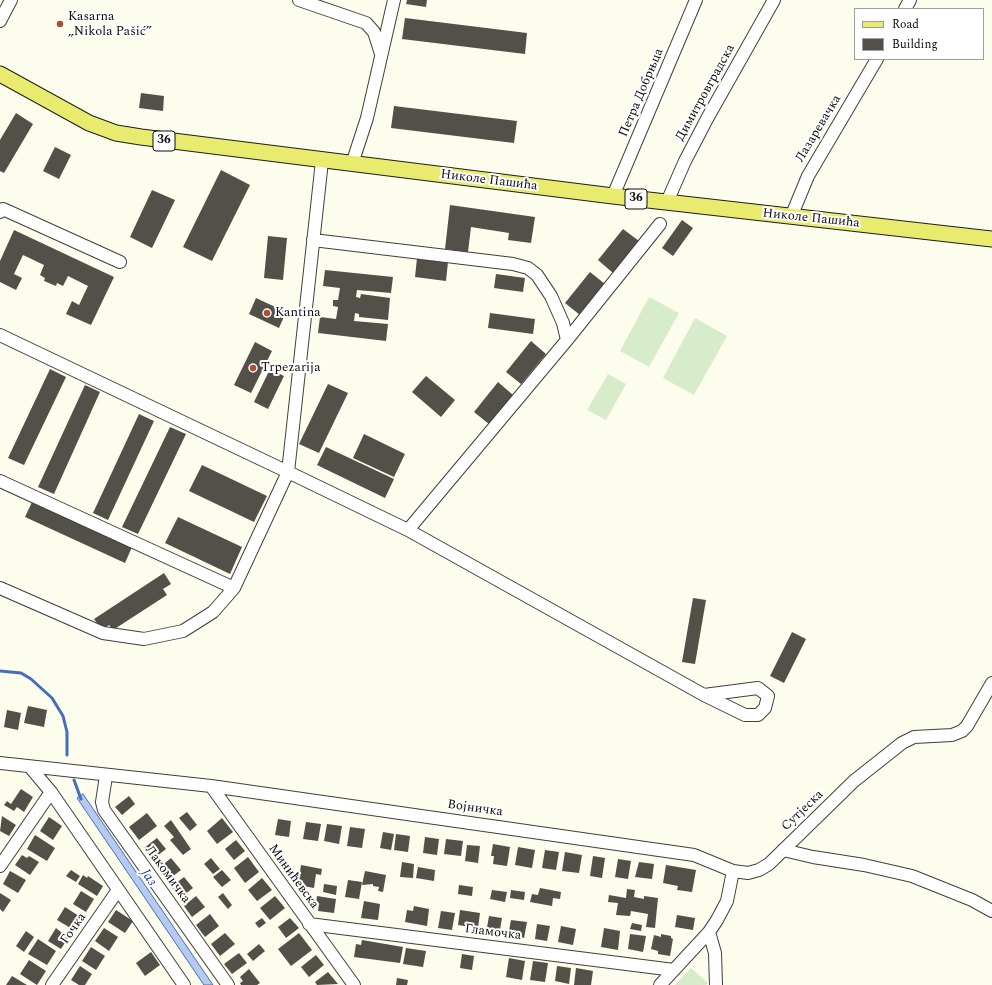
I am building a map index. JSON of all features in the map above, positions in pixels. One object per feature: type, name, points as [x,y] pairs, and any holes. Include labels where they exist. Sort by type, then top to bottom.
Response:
[{"type":"main road","name":"Николе Пашића","points":[[0,74],[75,117],[116,132],[152,139],[613,196],[992,239]]},
{"type":"street","points":[[0,21],[11,0]]},
{"type":"street","points":[[299,0],[366,23],[374,32],[381,54]]},
{"type":"street","points":[[352,164],[367,118],[394,0]]},
{"type":"street","name":"Петра Добрњца","points":[[613,196],[696,0]]},
{"type":"street","name":"Димитровградска","points":[[667,202],[685,161],[708,117],[774,0]]},
{"type":"street","name":"Лазаревачка","points":[[791,217],[808,176],[875,60]]},
{"type":"street","points":[[0,588],[103,633],[144,639],[183,631],[213,612],[234,588],[288,472],[322,161]]},
{"type":"street","points":[[1,209],[120,262]]},
{"type":"street","points":[[408,530],[567,340],[660,224]]},
{"type":"street","points":[[313,240],[513,264],[528,268],[537,275],[551,296],[563,323],[567,340]]},
{"type":"street","points":[[0,335],[408,530],[704,695]]},
{"type":"street","points":[[0,481],[234,588]]},
{"type":"street","name":"Сутјеска","points":[[734,871],[748,872],[758,870],[769,864],[854,781],[902,743],[914,737],[952,735],[962,731],[967,726],[992,683]]},
{"type":"street","name":"Војничка","points":[[0,764],[211,786],[694,854],[734,871]]},
{"type":"street","points":[[30,766],[51,792],[184,985]]},
{"type":"street","name":"Лакомичка","points":[[106,776],[102,802],[104,810],[228,985]]},
{"type":"street","name":"Минићевска","points":[[211,786],[354,985]]},
{"type":"street","points":[[0,866],[51,792]]},
{"type":"street","points":[[783,850],[813,857],[864,865],[912,876],[972,900],[992,911]]},
{"type":"street","points":[[660,985],[709,932],[724,909],[734,871]]},
{"type":"street","name":"Гочка","points":[[52,985],[118,890]]},
{"type":"street","name":"Гламочка","points":[[309,924],[674,970]]},
{"type":"street","points":[[709,932],[715,953],[716,985]]},
{"type":"green space","points":[[649,297],[679,313],[649,367],[620,351]]},
{"type":"green space","points":[[695,318],[727,336],[694,395],[663,378]]},
{"type":"green space","points":[[608,374],[626,384],[606,420],[587,410]]},
{"type":"green space","points":[[691,968],[708,983],[706,985],[675,985]]},
{"type":"water","points":[[83,794],[213,985],[204,985],[77,798]]},
{"type":"building","points":[[407,0],[427,0],[426,7],[406,4]]},
{"type":"building","points":[[405,18],[527,33],[525,54],[402,39]]},
{"type":"building","points":[[141,93],[164,96],[163,111],[139,108]]},
{"type":"building","points":[[394,106],[517,121],[514,143],[391,128]]},
{"type":"building","points":[[16,113],[33,124],[4,173],[0,171],[0,140]]},
{"type":"building","points":[[55,147],[71,155],[59,179],[43,171]]},
{"type":"building","points":[[221,170],[250,185],[212,261],[183,247]]},
{"type":"building","points":[[152,190],[175,200],[152,248],[130,237]]},
{"type":"building","points":[[450,205],[535,217],[531,243],[508,240],[509,233],[471,227],[468,252],[445,249]]},
{"type":"building","points":[[682,220],[693,228],[673,256],[662,248]]},
{"type":"building","points":[[623,229],[639,241],[613,273],[598,260]]},
{"type":"building","points":[[14,230],[114,277],[91,325],[66,314],[72,301],[79,305],[88,286],[68,276],[63,286],[57,283],[56,286],[44,281],[45,278],[40,275],[44,265],[23,255],[14,274],[22,278],[16,290],[0,282],[0,261]]},
{"type":"building","points":[[268,236],[287,238],[283,280],[264,278]]},
{"type":"building","points":[[417,258],[448,262],[446,281],[415,277]]},
{"type":"building","points":[[325,270],[393,277],[391,293],[357,290],[356,297],[360,298],[361,294],[390,298],[388,320],[359,317],[359,314],[355,313],[354,321],[388,324],[386,341],[318,333],[320,317],[336,319],[338,307],[333,306],[333,300],[338,300],[340,288],[323,286]]},
{"type":"building","points":[[590,272],[605,284],[580,315],[565,303]]},
{"type":"building","points":[[496,274],[525,278],[523,292],[494,288]]},
{"type":"building","name":"Kantina","points":[[256,298],[286,312],[279,328],[249,314]]},
{"type":"building","points":[[490,313],[535,319],[533,334],[488,328]]},
{"type":"building","points":[[531,341],[546,354],[521,384],[506,372]]},
{"type":"building","name":"Trpezarija","points":[[255,342],[272,351],[251,393],[234,385]]},
{"type":"building","points":[[50,369],[66,377],[24,465],[8,458]]},
{"type":"building","points":[[270,369],[284,376],[268,409],[254,402]]},
{"type":"building","points":[[426,376],[455,400],[441,417],[412,392]]},
{"type":"building","points":[[498,382],[513,395],[489,424],[474,412]]},
{"type":"building","points":[[328,384],[348,393],[319,453],[299,444]]},
{"type":"building","points":[[85,385],[100,392],[54,494],[38,487]]},
{"type":"building","points":[[139,414],[154,421],[108,520],[93,513]]},
{"type":"building","points":[[170,427],[186,434],[138,534],[122,527]]},
{"type":"building","points":[[364,434],[405,454],[394,477],[353,458]]},
{"type":"building","points":[[326,447],[394,479],[385,498],[317,465]]},
{"type":"building","points":[[202,465],[267,496],[254,522],[189,491]]},
{"type":"building","points":[[33,500],[132,547],[125,563],[25,517]]},
{"type":"building","points":[[178,517],[242,547],[230,574],[165,543]]},
{"type":"building","points":[[164,573],[171,584],[163,589],[167,595],[113,630],[109,625],[102,630],[94,619]]},
{"type":"building","points":[[693,598],[706,600],[695,664],[682,662]]},
{"type":"building","points":[[792,632],[806,639],[784,683],[770,676]]},
{"type":"building","points":[[28,706],[47,710],[44,727],[24,723]]},
{"type":"building","points":[[7,710],[21,713],[18,730],[4,727]]},
{"type":"building","points":[[21,789],[33,797],[24,812],[17,807],[14,811],[4,805],[7,801],[11,804]]},
{"type":"building","points":[[129,796],[135,804],[122,815],[115,807]]},
{"type":"building","points":[[187,812],[197,825],[190,831],[179,818]]},
{"type":"building","points":[[147,813],[157,826],[139,840],[129,827]]},
{"type":"building","points":[[2,816],[16,825],[9,836],[0,831]]},
{"type":"building","points":[[49,817],[62,826],[53,840],[40,831]]},
{"type":"building","points":[[222,818],[233,832],[217,844],[207,831]]},
{"type":"building","points":[[278,819],[291,821],[289,837],[275,835]]},
{"type":"building","points":[[171,820],[191,849],[183,855],[170,840],[174,837],[164,826]]},
{"type":"building","points":[[306,822],[321,824],[318,841],[303,839]]},
{"type":"building","points":[[327,824],[342,826],[339,844],[324,841]]},
{"type":"building","points":[[350,827],[365,829],[362,848],[347,846]]},
{"type":"building","points":[[383,832],[394,834],[391,850],[380,848]]},
{"type":"building","points":[[396,834],[410,836],[408,852],[394,850]]},
{"type":"building","points":[[35,835],[55,848],[47,861],[27,849]]},
{"type":"building","points":[[425,837],[439,839],[437,855],[423,853]]},
{"type":"building","points":[[157,838],[166,849],[153,859],[144,848]]},
{"type":"building","points":[[446,839],[463,841],[461,856],[444,854]]},
{"type":"building","points":[[236,840],[245,851],[234,860],[225,849]]},
{"type":"building","points":[[493,844],[510,847],[507,866],[493,864],[494,856],[491,856]]},
{"type":"building","points":[[467,845],[480,846],[478,863],[465,861]]},
{"type":"building","points":[[518,847],[535,850],[532,868],[515,865]]},
{"type":"building","points":[[545,850],[559,852],[556,870],[542,868]]},
{"type":"building","points":[[565,852],[582,855],[579,873],[562,871]]},
{"type":"building","points":[[22,855],[27,858],[29,856],[39,862],[30,875],[15,865]]},
{"type":"building","points":[[593,856],[605,858],[602,878],[590,876]]},
{"type":"building","points":[[248,857],[259,872],[245,883],[234,868]]},
{"type":"building","points":[[171,858],[181,870],[168,880],[159,868]]},
{"type":"building","points":[[211,858],[220,869],[213,874],[204,864]]},
{"type":"building","points":[[618,859],[631,861],[628,879],[615,877]]},
{"type":"building","points":[[402,862],[414,864],[413,878],[400,877]]},
{"type":"building","points":[[639,862],[654,864],[652,879],[635,877]]},
{"type":"building","points":[[301,865],[322,869],[321,875],[316,874],[314,888],[298,885]]},
{"type":"building","points":[[666,865],[696,870],[692,892],[677,890],[678,886],[663,883]]},
{"type":"building","points":[[418,867],[435,870],[434,881],[416,878]]},
{"type":"building","points":[[71,870],[80,876],[76,882],[66,876]]},
{"type":"building","points":[[222,870],[231,880],[222,887],[213,877]]},
{"type":"building","points":[[10,871],[26,880],[18,893],[3,884]]},
{"type":"building","points":[[365,871],[386,875],[383,892],[378,891],[379,887],[373,886],[373,884],[362,885]]},
{"type":"building","points":[[83,875],[87,878],[88,876],[103,886],[97,896],[78,884]]},
{"type":"building","points":[[184,877],[193,888],[180,898],[171,887]]},
{"type":"building","points":[[262,878],[272,890],[257,901],[248,890]]},
{"type":"building","points":[[348,880],[362,882],[359,899],[345,897]]},
{"type":"building","points":[[324,884],[337,886],[336,895],[323,892]]},
{"type":"building","points":[[459,885],[473,887],[472,896],[458,894]]},
{"type":"building","points":[[540,888],[561,892],[560,899],[553,898],[552,906],[530,902],[532,894],[538,895]]},
{"type":"building","points":[[627,889],[635,890],[634,897],[644,899],[644,896],[658,898],[655,928],[646,927],[648,914],[631,911],[630,916],[616,915],[618,903],[608,902],[609,895],[626,898]]},
{"type":"building","points":[[492,890],[507,892],[505,902],[490,899]]},
{"type":"building","points":[[511,890],[525,892],[524,900],[510,898]]},
{"type":"building","points":[[81,891],[94,899],[86,912],[73,904]]},
{"type":"building","points":[[0,893],[11,900],[3,912],[0,909]]},
{"type":"building","points":[[223,893],[232,905],[228,909],[218,897]]},
{"type":"building","points":[[196,896],[205,907],[192,917],[184,906]]},
{"type":"building","points":[[275,896],[285,908],[270,920],[260,908]]},
{"type":"building","points":[[317,896],[336,899],[334,913],[318,911],[319,903],[316,903]]},
{"type":"building","points":[[364,901],[380,904],[378,920],[361,918]]},
{"type":"building","points":[[414,906],[429,909],[427,926],[405,922],[407,910],[413,911]]},
{"type":"building","points":[[65,907],[82,918],[74,930],[57,920]]},
{"type":"building","points":[[116,910],[133,921],[125,933],[108,922]]},
{"type":"building","points":[[460,910],[480,913],[478,928],[458,925]]},
{"type":"building","points":[[441,911],[455,913],[452,930],[438,928]]},
{"type":"building","points":[[210,914],[219,926],[205,937],[196,925]]},
{"type":"building","points":[[677,915],[695,918],[693,930],[675,927]]},
{"type":"building","points":[[489,916],[502,918],[499,935],[486,933]]},
{"type":"building","points":[[262,918],[266,923],[259,928],[255,923]]},
{"type":"building","points":[[290,918],[299,928],[286,938],[278,927]]},
{"type":"building","points":[[511,920],[527,922],[524,938],[508,936]]},
{"type":"building","points":[[632,923],[642,925],[641,931],[630,929]]},
{"type":"building","points":[[537,924],[550,926],[547,941],[535,939]]},
{"type":"building","points":[[561,926],[576,929],[573,945],[558,942]]},
{"type":"building","points":[[56,928],[68,938],[61,949],[48,941]]},
{"type":"building","points":[[104,928],[118,937],[109,951],[95,941]]},
{"type":"building","points":[[604,928],[620,931],[618,950],[601,947]]},
{"type":"building","points":[[26,931],[34,937],[24,952],[16,946]]},
{"type":"building","points":[[225,933],[235,944],[220,956],[211,944]]},
{"type":"building","points":[[299,933],[312,950],[291,966],[278,949]]},
{"type":"building","points":[[630,934],[646,936],[643,952],[628,949]]},
{"type":"building","points":[[661,934],[671,936],[673,939],[670,956],[658,954],[658,951],[651,949],[654,935],[661,937]]},
{"type":"building","points":[[38,939],[56,951],[47,965],[28,954]]},
{"type":"building","points":[[362,940],[403,947],[400,963],[354,957],[356,944],[361,945]]},
{"type":"building","points":[[259,944],[265,951],[253,961],[247,954]]},
{"type":"building","points":[[91,947],[105,956],[96,970],[82,961]]},
{"type":"building","points":[[406,948],[426,951],[423,967],[403,964]]},
{"type":"building","points":[[151,952],[160,965],[145,976],[136,963]]},
{"type":"building","points":[[239,953],[247,963],[232,974],[224,964]]},
{"type":"building","points":[[462,954],[474,956],[472,970],[460,968]]},
{"type":"building","points":[[316,955],[324,965],[309,977],[301,967]]},
{"type":"building","points":[[509,958],[525,961],[522,980],[506,977]]},
{"type":"building","points":[[29,960],[46,971],[37,985],[20,974]]},
{"type":"building","points":[[533,961],[548,963],[545,982],[530,980]]},
{"type":"building","points":[[80,966],[92,974],[85,985],[79,985],[71,980]]},
{"type":"building","points":[[557,966],[571,968],[569,984],[555,981]]},
{"type":"building","points":[[576,968],[593,971],[591,985],[574,985]]},
{"type":"building","points":[[249,969],[260,983],[257,985],[241,985],[240,983],[243,981],[240,977]]},
{"type":"building","points":[[328,972],[338,984],[317,985],[315,982]]},
{"type":"building","points":[[12,976],[27,985],[6,985]]},
{"type":"building","points":[[397,978],[408,980],[407,985],[396,985]]},
{"type":"waterway","name":"Јаз","points":[[0,671],[21,673],[31,679],[52,698],[63,716],[67,732],[67,755]]},
{"type":"waterway","name":"Јаз","points":[[74,780],[81,799]]},
{"type":"place","name":"Kasarna „Nikola Pašić”","points":[[60,24]]},
{"type":"place","name":"Kantina","points":[[267,313]]},
{"type":"place","name":"Trpezarija","points":[[253,368]]}]
